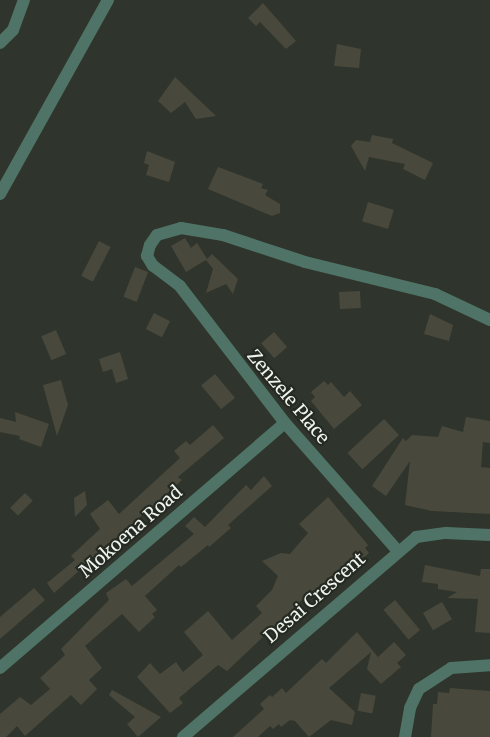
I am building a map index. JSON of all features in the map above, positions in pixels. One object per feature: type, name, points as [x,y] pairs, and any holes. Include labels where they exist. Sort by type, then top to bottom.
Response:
[{"type":"street","points":[[0,43],[13,30],[24,0]]},
{"type":"street","points":[[0,194],[108,0]]},
{"type":"street","name":"Zenzele Place","points":[[397,550],[285,423],[180,286],[153,266],[147,256],[157,235],[182,228],[206,232],[305,262],[435,294],[490,320]]},
{"type":"street","name":"Mokoena Road","points":[[0,668],[285,423]]},
{"type":"street","name":"Desai Crescent","points":[[183,737],[397,550],[416,537],[430,533],[490,535]]},
{"type":"street","points":[[404,737],[410,708],[419,689],[451,668],[490,665]]},
{"type":"building","points":[[263,3],[296,41],[286,49],[260,22],[256,26],[248,18]]},
{"type":"building","points":[[337,44],[361,49],[359,68],[334,66]]},
{"type":"building","points":[[175,77],[216,116],[196,119],[185,102],[171,113],[158,101]]},
{"type":"building","points":[[372,135],[393,139],[392,143],[433,163],[425,180],[403,169],[405,164],[369,157],[365,171],[351,146],[356,140],[370,142]]},
{"type":"building","points":[[147,151],[175,162],[169,182],[146,175],[149,165],[144,163]]},
{"type":"building","points":[[218,167],[263,184],[261,188],[268,190],[265,195],[280,204],[280,213],[272,216],[208,189]]},
{"type":"building","points":[[368,202],[394,210],[388,229],[362,221]]},
{"type":"building","points":[[185,238],[191,248],[197,243],[207,259],[212,254],[238,279],[233,294],[226,284],[206,293],[213,269],[206,260],[186,272],[171,246]]},
{"type":"building","points":[[99,241],[111,247],[93,282],[81,276]]},
{"type":"building","points":[[135,267],[148,272],[137,302],[124,297]]},
{"type":"building","points":[[360,291],[361,308],[340,309],[339,292]]},
{"type":"building","points":[[154,313],[170,321],[162,337],[146,329]]},
{"type":"building","points":[[430,314],[453,325],[449,341],[424,334]]},
{"type":"building","points":[[56,330],[66,354],[51,360],[41,336]]},
{"type":"building","points":[[274,332],[287,347],[274,358],[261,343]]},
{"type":"building","points":[[120,352],[128,379],[116,383],[112,369],[103,372],[99,359]]},
{"type":"building","points":[[215,374],[235,398],[221,409],[201,386]]},
{"type":"building","points":[[61,380],[68,405],[57,436],[43,385]]},
{"type":"building","points":[[324,381],[328,385],[331,382],[344,397],[350,391],[362,405],[334,429],[311,401],[315,397],[311,392]]},
{"type":"building","points":[[15,412],[49,424],[41,447],[19,439],[20,436],[0,432],[0,418],[16,422]]},
{"type":"building","points":[[466,417],[490,421],[490,443],[483,442],[481,467],[490,468],[490,514],[432,511],[405,505],[410,461],[386,496],[372,486],[403,438],[406,441],[412,435],[438,437],[442,426],[463,432]]},
{"type":"building","points":[[384,419],[399,435],[362,469],[347,453]]},
{"type":"building","points":[[213,425],[224,438],[178,477],[182,480],[54,593],[47,583],[75,560],[71,556],[100,529],[90,514],[108,500],[119,514],[180,458],[174,451],[186,441],[190,445]]},
{"type":"building","points":[[264,476],[272,486],[228,525],[231,528],[181,567],[179,565],[145,596],[157,610],[152,614],[155,617],[139,632],[122,614],[85,646],[102,668],[89,680],[97,689],[81,705],[71,695],[25,736],[17,726],[6,737],[0,737],[0,714],[20,697],[31,705],[50,689],[40,678],[65,655],[61,649],[109,600],[106,593],[126,579],[132,586],[194,534],[185,526],[194,517],[205,527],[246,485],[251,490]]},
{"type":"building","points":[[85,491],[87,505],[75,517],[74,498]]},
{"type":"building","points":[[25,493],[33,501],[18,516],[10,508]]},
{"type":"building","points":[[328,497],[368,545],[365,548],[369,553],[358,563],[354,558],[321,589],[319,587],[303,599],[227,671],[218,665],[179,698],[183,703],[170,713],[137,677],[150,663],[160,674],[176,662],[183,672],[203,655],[184,632],[208,611],[232,640],[262,613],[256,606],[272,590],[278,576],[262,561],[281,553],[290,554],[308,533],[299,524]]},
{"type":"building","points":[[425,565],[480,576],[481,569],[490,569],[490,633],[475,632],[478,599],[447,598],[457,592],[438,589],[438,584],[422,582]]},
{"type":"building","points":[[34,588],[45,600],[0,639],[0,617]]},
{"type":"building","points":[[395,600],[420,630],[409,640],[384,610]]},
{"type":"building","points":[[442,602],[452,619],[433,630],[423,613]]},
{"type":"building","points":[[357,632],[378,657],[394,642],[406,655],[397,663],[401,667],[381,684],[367,669],[371,652],[329,688],[355,712],[352,725],[331,720],[309,737],[295,721],[290,720],[281,727],[279,724],[273,729],[270,726],[258,737],[233,737],[264,709],[260,704],[270,695],[272,697],[282,688],[286,693],[322,659],[326,663]]},
{"type":"building","points":[[450,688],[490,691],[490,737],[431,737],[433,704],[437,704],[438,692],[449,693]]},
{"type":"building","points":[[112,690],[161,717],[138,737],[127,724],[135,717],[109,695]]},
{"type":"building","points":[[361,693],[376,696],[372,714],[358,711]]}]
